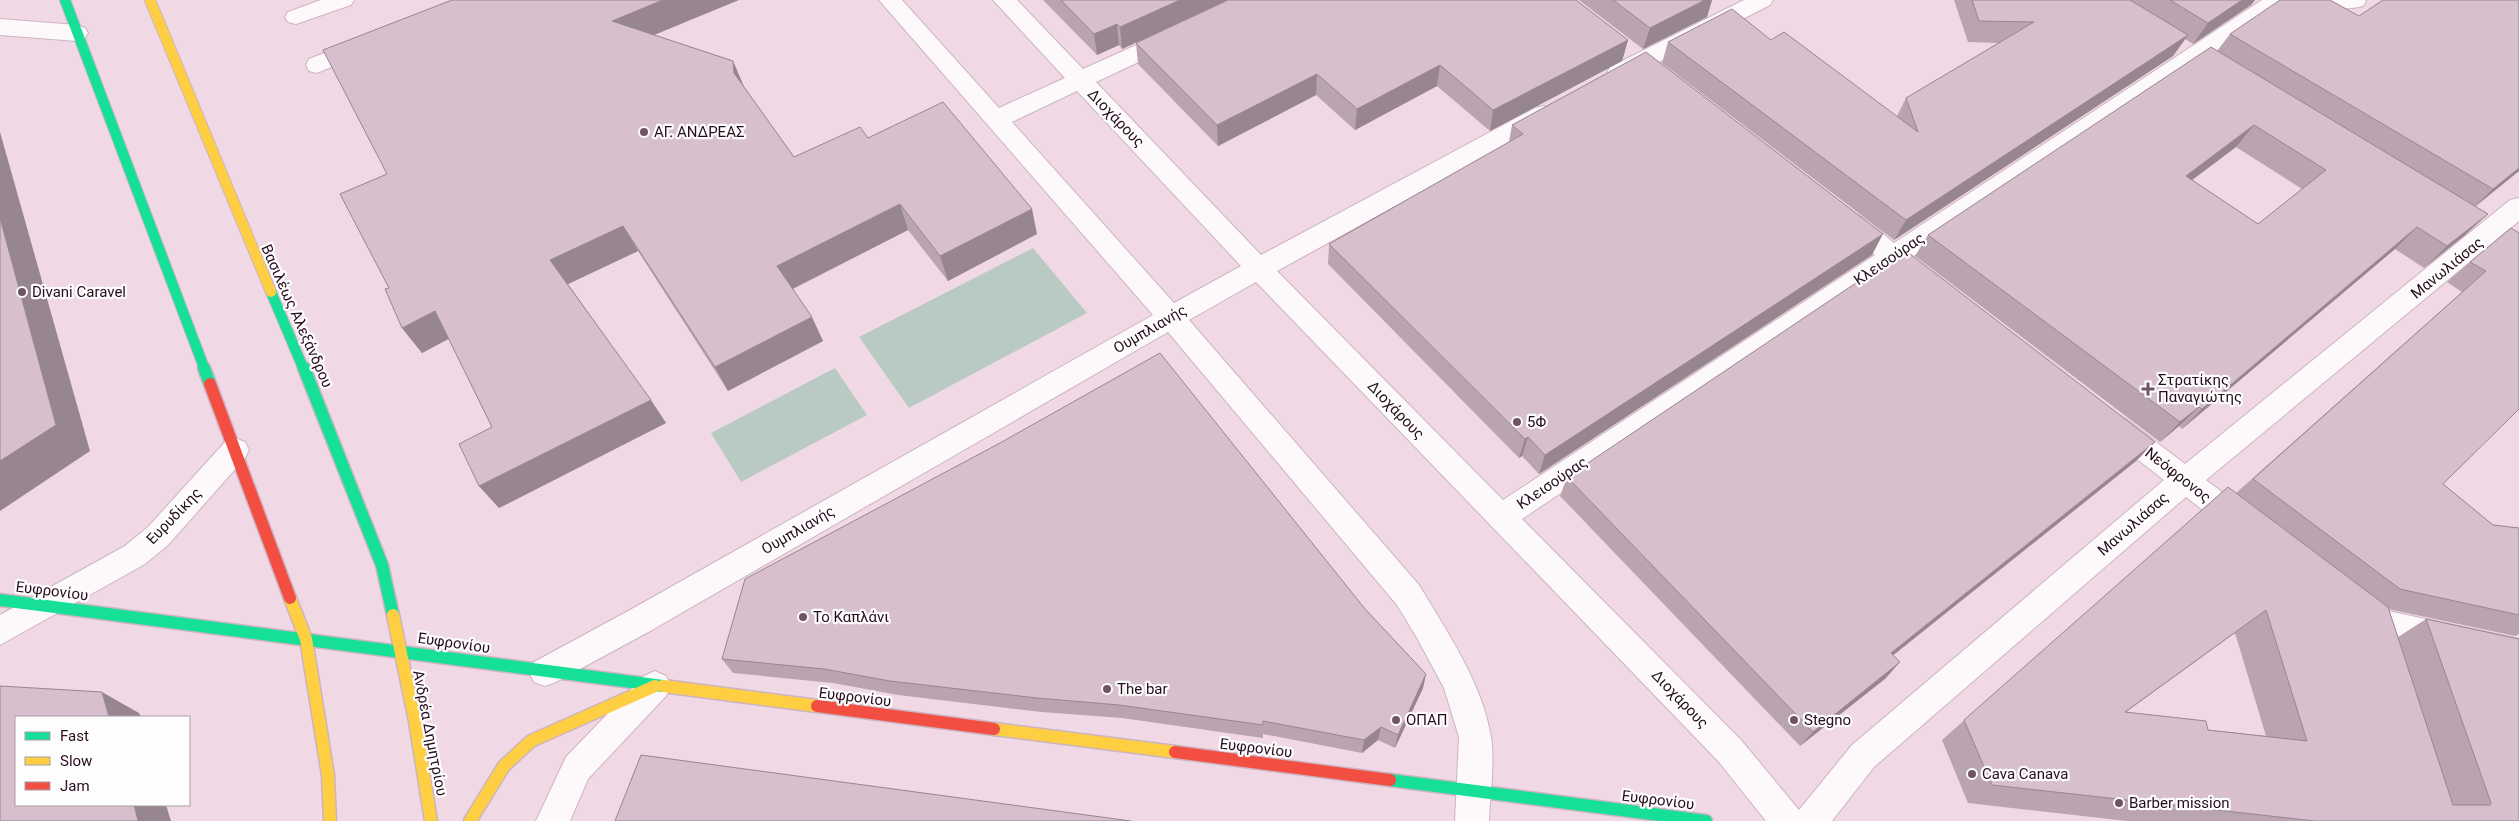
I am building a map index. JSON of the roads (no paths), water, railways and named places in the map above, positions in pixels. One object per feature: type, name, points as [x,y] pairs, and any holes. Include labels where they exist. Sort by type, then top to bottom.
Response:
[{"type":"main road","points":[[65,0],[306,639],[328,775],[330,821]]},
{"type":"main road","name":"Βασιλέως Αλεξάνδρου","points":[[150,0],[243,228],[330,427],[382,565],[399,651]]},
{"type":"main road","name":"Ευφρονίου","points":[[0,600],[655,686],[1472,806],[1706,821]]},
{"type":"main road","name":"Ανδρέα Δημητρίου","points":[[399,651],[415,721],[431,821]]},
{"type":"main road","points":[[470,821],[504,766],[531,741],[655,686]]},
{"type":"street","points":[[296,17],[343,0]]},
{"type":"street","points":[[890,0],[1170,317],[1408,595],[1438,644],[1461,691],[1475,737],[1472,806]]},
{"type":"street","name":"Διοχάρους","points":[[1004,0],[1258,268],[1730,751],[1787,821]]},
{"type":"street","points":[[1597,85],[1640,61],[1762,0]]},
{"type":"street","name":"Κλεισούρας","points":[[1501,517],[1894,256],[2186,50],[2278,0]]},
{"type":"street","points":[[2319,0],[2355,1]]},
{"type":"street","points":[[0,27],[77,34]]},
{"type":"street","points":[[995,120],[1188,30]]},
{"type":"street","points":[[317,64],[379,40]]},
{"type":"street","points":[[1619,44],[1664,79]]},
{"type":"street","points":[[2186,50],[2219,71]]},
{"type":"street","name":"Ουμπλιανής","points":[[545,672],[641,620],[1170,317],[1562,104]]},
{"type":"street","points":[[1830,207],[1941,292]]},
{"type":"street","name":"Μανωλιάσας","points":[[1811,821],[1862,756],[2185,480],[2496,239],[2519,207]]},
{"type":"street","points":[[2463,219],[2496,239]]},
{"type":"street","name":"Νεόφρονος","points":[[2098,413],[2256,535]]},
{"type":"street","name":"Ευρυδίκης","points":[[0,631],[47,606],[135,554],[158,536],[235,450]]},
{"type":"street","points":[[2362,623],[2519,653]]},
{"type":"street","points":[[553,821],[577,768],[655,686]]},
{"type":"place","name":"ΑΓ. ΑΝΔΡΕΑΣ","points":[[644,132]]},
{"type":"place","name":"Divani Caravel","points":[[22,292]]},
{"type":"place","name":"Στρατίκης Παναγιώτης","points":[[2148,389]]},
{"type":"place","name":"5Φ","points":[[1517,422]]},
{"type":"place","name":"Το Καπλάνι","points":[[803,617]]},
{"type":"place","name":"The bar","points":[[1107,689]]},
{"type":"place","name":"ΟΠΑΠ","points":[[1396,720]]},
{"type":"place","name":"Stegno","points":[[1794,720]]},
{"type":"place","name":"Cava Canava","points":[[1972,774]]},
{"type":"place","name":"Barber mission","points":[[2119,803]]}]
